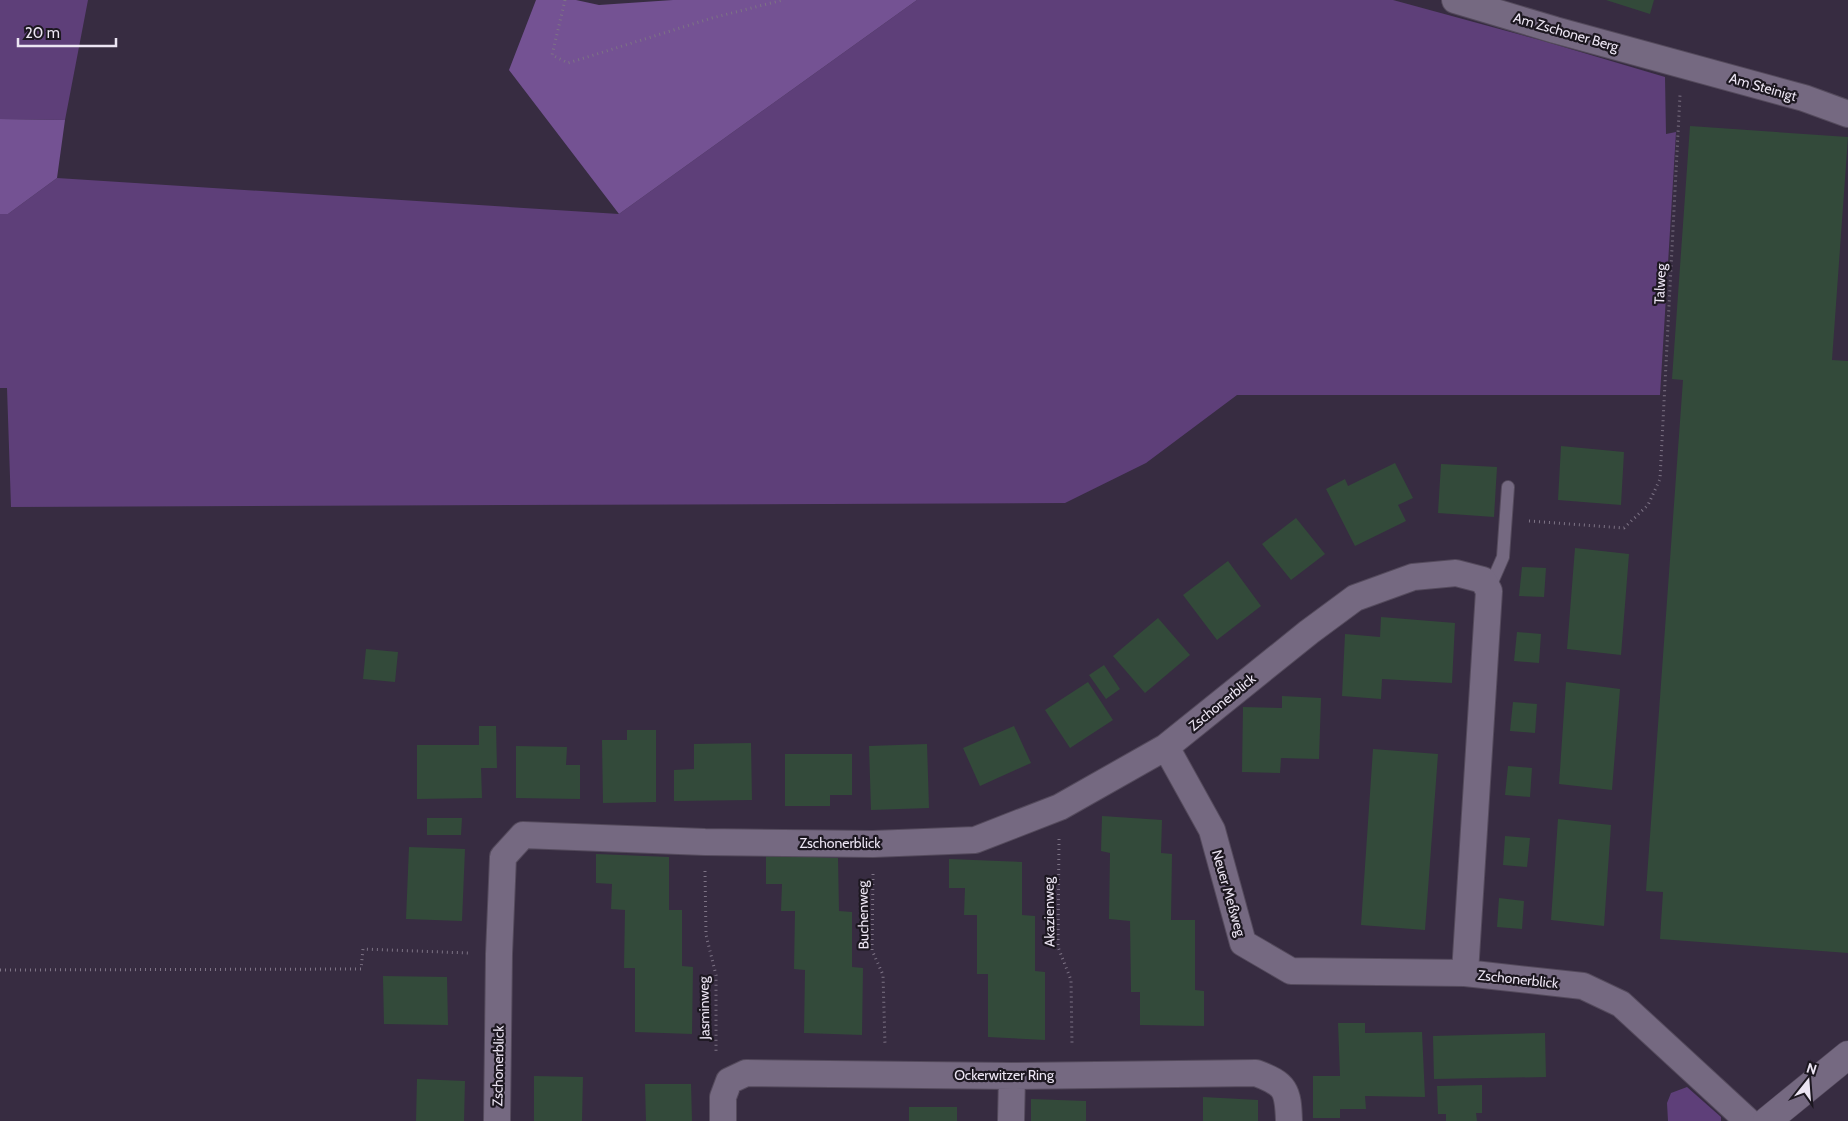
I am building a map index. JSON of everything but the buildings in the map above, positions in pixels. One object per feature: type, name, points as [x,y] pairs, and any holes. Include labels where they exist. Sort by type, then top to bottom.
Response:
[{"type":"street","name":"Am Zschoner Berg","points":[[1455,0],[1556,30],[1678,62]]},
{"type":"street","name":"Am Steinigt","points":[[1678,62],[1804,98],[1848,114]]},
{"type":"street","name":"Zschonerblick","points":[[497,1121],[499,954],[503,858],[524,835],[705,842],[873,844],[974,840],[1060,807],[1166,747],[1309,632],[1355,598],[1413,577],[1456,573],[1483,580],[1489,591],[1464,973],[1583,986],[1621,1004],[1748,1121]]},
{"type":"street","name":"Neuer Meßweg","points":[[1166,747],[1212,830],[1243,943],[1291,971],[1464,973]]},
{"type":"street","points":[[1767,1121],[1848,1055]]},
{"type":"street","name":"Ockerwitzer Ring","points":[[729,1081],[746,1073],[1012,1076],[1256,1073],[1278,1081],[1288,1098],[1288,1121]]},
{"type":"street","points":[[1011,1121],[1012,1076]]},
{"type":"street","points":[[723,1121],[723,1097],[729,1081]]},
{"type":"lane","points":[[1489,591],[1503,557],[1508,487]]},
{"type":"path","points":[[565,0],[552,55],[568,63],[712,18],[784,0]]},
{"type":"path","name":"Talweg","points":[[1506,520],[1624,528],[1648,505],[1660,479],[1681,107],[1678,62]]},
{"type":"path","name":"Akazienweg","points":[[1060,807],[1058,947],[1071,980],[1072,1075]]},
{"type":"path","name":"Jasminweg","points":[[705,842],[706,935],[716,975],[716,1058],[729,1081]]},
{"type":"path","name":"Buchenweg","points":[[873,844],[872,950],[883,975],[886,1074]]},
{"type":"path","points":[[0,970],[361,969],[362,949],[499,954]]},
{"type":"shaded area","points":[[0,0],[88,0],[65,120],[0,119]]},
{"type":"shaded area","points":[[536,0],[576,0],[599,5],[673,0],[917,0],[619,214],[509,70]]},
{"type":"shaded area","points":[[917,0],[1393,0],[1540,40],[1665,77],[1666,134],[1676,132],[1660,395],[1237,395],[1146,463],[1065,503],[11,507],[7,388],[0,388],[0,214],[8,214],[57,178],[619,214]]},
{"type":"shaded area","points":[[0,119],[65,120],[57,178],[8,214],[0,214]]},
{"type":"shaded area","points":[[1687,1087],[1721,1117],[1721,1121],[1668,1121],[1667,1103],[1671,1093]]}]
